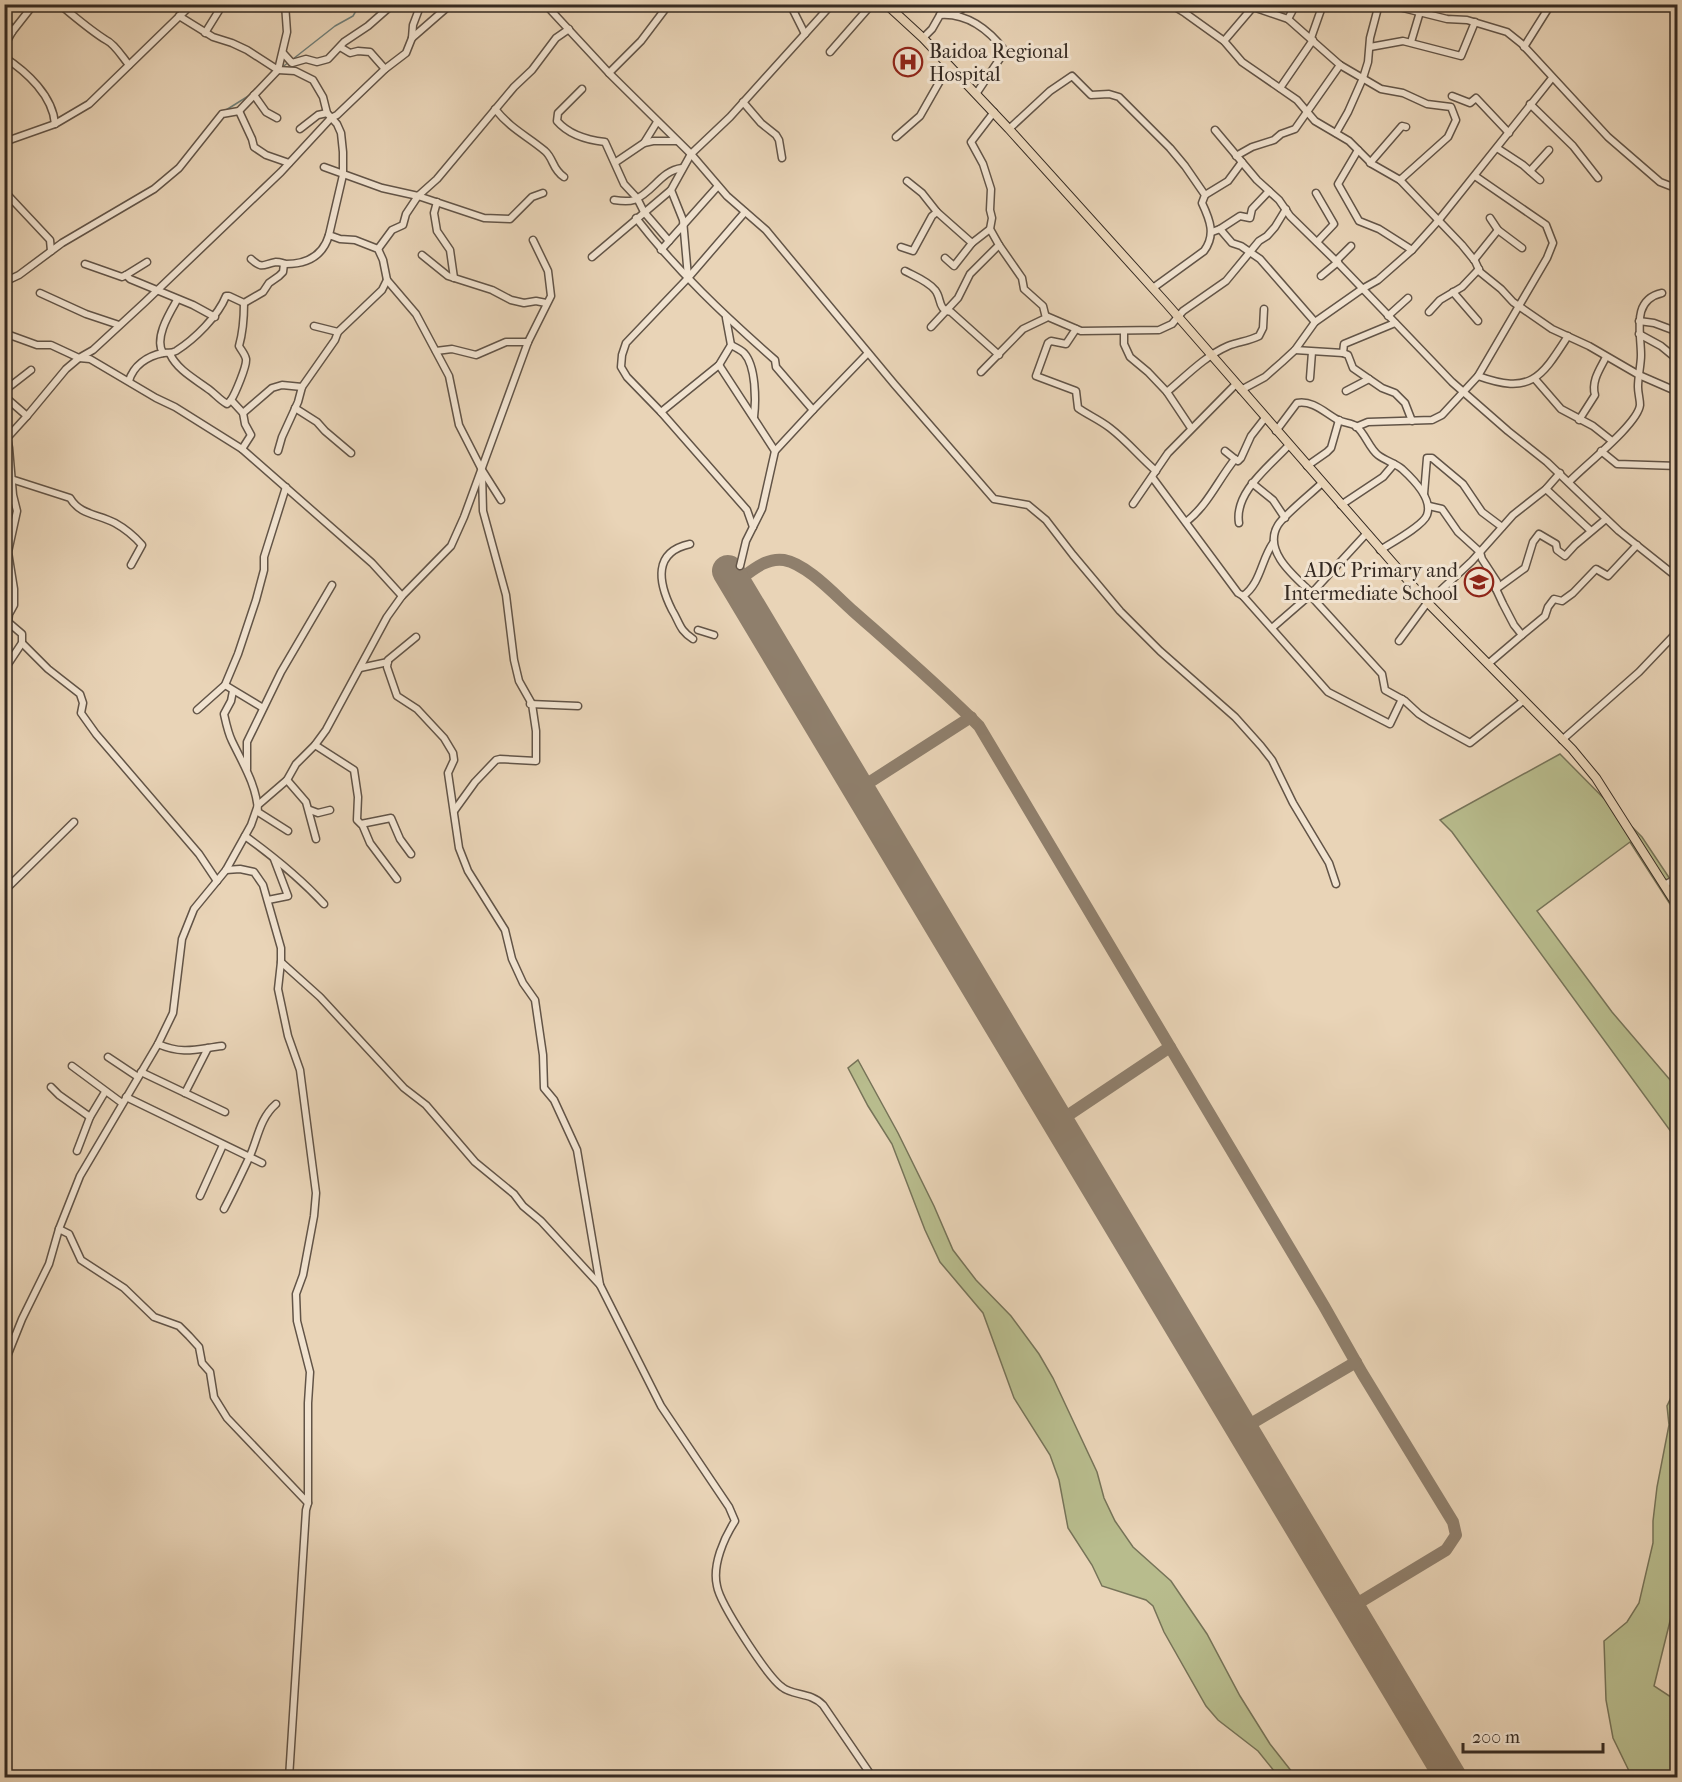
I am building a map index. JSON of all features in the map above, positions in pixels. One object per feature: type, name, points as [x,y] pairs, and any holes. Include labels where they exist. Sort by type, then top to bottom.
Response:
[{"type":"main road","points":[[886,4],[923,38],[994,112],[1153,288],[1427,603],[1572,749],[1596,778],[1677,907]]},
{"type":"street","points":[[4,46],[34,4]]},
{"type":"street","points":[[59,4],[83,21],[100,38],[107,40],[129,65]]},
{"type":"street","points":[[171,4],[205,33],[247,50],[278,70],[295,70],[313,80],[323,97],[329,115],[338,124],[341,133],[343,175],[326,247],[321,253],[303,261],[284,264],[278,262],[264,266],[258,265],[251,259]]},
{"type":"street","points":[[4,142],[55,124],[89,104],[192,4]]},
{"type":"street","points":[[205,33],[223,4]]},
{"type":"street","points":[[4,282],[20,275],[62,243],[154,189],[179,168],[222,114],[239,111],[278,70],[287,32],[285,4]]},
{"type":"street","points":[[292,63],[306,59],[317,62],[328,59],[345,42],[393,4]]},
{"type":"street","points":[[300,129],[318,115],[337,115],[385,69],[406,53],[421,4]]},
{"type":"street","points":[[412,38],[451,4]]},
{"type":"street","points":[[545,4],[609,73],[691,154],[718,186],[772,238],[994,499],[1028,504],[1046,520],[1120,611],[1160,651],[1235,717],[1272,760],[1293,802],[1329,863],[1336,884]]},
{"type":"street","points":[[609,73],[641,41],[669,4]]},
{"type":"street","points":[[787,4],[793,10],[805,34]]},
{"type":"street","points":[[592,257],[671,190],[691,154],[743,102],[832,4]]},
{"type":"street","points":[[830,52],[872,4]]},
{"type":"street","points":[[923,38],[932,29],[946,4]]},
{"type":"street","points":[[940,15],[953,14],[970,4]]},
{"type":"street","points":[[1170,4],[1224,41],[1242,62],[1297,100],[1315,121],[1336,133],[1358,150],[1370,163],[1400,180],[1474,260],[1479,269],[1519,307],[1552,329],[1639,375],[1677,392]]},
{"type":"street","points":[[1288,19],[1296,4]]},
{"type":"street","points":[[1280,88],[1312,39],[1323,4]]},
{"type":"street","points":[[1336,133],[1363,78],[1379,4]]},
{"type":"street","points":[[1398,4],[1403,8],[1475,22],[1507,32],[1524,47],[1608,137],[1660,182],[1677,189]]},
{"type":"street","points":[[1524,47],[1551,4]]},
{"type":"street","points":[[1224,41],[1253,7],[1288,19],[1340,65],[1382,89],[1403,93],[1427,104],[1451,106]]},
{"type":"street","points":[[4,11],[12,32]]},
{"type":"street","points":[[1411,42],[1420,12]]},
{"type":"street","points":[[953,14],[982,26],[1005,51],[976,94]]},
{"type":"street","points":[[557,16],[562,26],[561,34]]},
{"type":"street","points":[[1370,47],[1395,42],[1411,42],[1461,56],[1475,22]]},
{"type":"street","points":[[378,249],[392,230],[403,225],[406,214],[418,196],[437,179],[514,87],[532,70],[561,34],[569,29]]},
{"type":"street","points":[[340,47],[350,53],[370,52],[385,69]]},
{"type":"street","points":[[283,53],[295,70]]},
{"type":"street","points":[[4,57],[37,85],[45,95],[55,124]]},
{"type":"street","points":[[896,137],[920,116],[949,65]]},
{"type":"street","points":[[1236,156],[1294,129],[1307,114],[1340,65]]},
{"type":"street","points":[[1009,129],[1050,91],[1072,76],[1091,94],[1109,94],[1119,97],[1170,148],[1206,195]]},
{"type":"street","points":[[1133,504],[1168,453],[1191,428],[1238,387],[1265,377],[1295,350],[1315,322],[1378,280],[1412,250],[1475,176],[1552,78]]},
{"type":"street","points":[[582,89],[558,113],[557,121],[565,131],[605,142],[624,184],[669,241]]},
{"type":"street","points":[[1400,180],[1448,137],[1456,120],[1451,106],[1452,94],[1470,103],[1476,98],[1509,133]]},
{"type":"street","points":[[254,95],[266,112],[277,118]]},
{"type":"street","points":[[743,102],[761,123],[776,135],[782,158]]},
{"type":"street","points":[[1530,104],[1573,146],[1598,178]]},
{"type":"street","points":[[495,109],[515,130],[547,153],[556,171],[564,177]]},
{"type":"street","points":[[239,111],[254,147],[267,155],[289,163]]},
{"type":"street","points":[[945,258],[954,266],[972,243],[990,229],[993,218],[990,210],[991,189],[983,164],[971,142],[994,112]]},
{"type":"street","points":[[4,670],[22,643],[22,634],[8,622],[14,605],[14,589],[8,552],[17,511],[5,438],[27,416],[66,369],[93,350],[157,291],[289,163],[329,115]]},
{"type":"street","points":[[644,143],[657,122]]},
{"type":"street","points":[[1370,163],[1395,133],[1402,126],[1406,127]]},
{"type":"street","points":[[1215,130],[1236,156],[1286,208],[1290,216],[1452,382],[1560,473],[1606,519],[1677,578]]},
{"type":"street","points":[[616,162],[644,143],[677,141]]},
{"type":"street","points":[[1497,148],[1539,180]]},
{"type":"street","points":[[1358,150],[1338,184],[1353,212],[1359,221],[1379,229],[1412,250]]},
{"type":"street","points":[[1530,171],[1549,150]]},
{"type":"street","points":[[1153,288],[1204,251],[1212,232],[1210,220],[1202,204],[1206,195],[1228,181],[1242,162]]},
{"type":"street","points":[[324,167],[382,188],[418,196],[490,220],[510,219],[532,197],[543,193]]},
{"type":"street","points":[[614,200],[632,201],[647,193],[671,170],[682,168]]},
{"type":"street","points":[[1356,427],[1368,422],[1432,420],[1442,415],[1478,376],[1519,307],[1553,243],[1546,225],[1475,176]]},
{"type":"street","points":[[907,181],[972,243]]},
{"type":"street","points":[[661,250],[718,186]]},
{"type":"street","points":[[671,190],[684,225],[688,278]]},
{"type":"street","points":[[4,191],[50,240],[51,251]]},
{"type":"street","points":[[1212,232],[1240,216],[1250,218],[1252,209],[1269,191]]},
{"type":"street","points":[[1316,193],[1334,224],[1317,242]]},
{"type":"street","points":[[437,202],[434,213],[437,231],[450,250],[454,278]]},
{"type":"street","points":[[990,229],[1022,278],[1024,289],[1043,306],[1046,316],[1081,331],[1159,330],[1172,324],[1183,311],[1226,281],[1259,240],[1267,236],[1286,208]]},
{"type":"street","points":[[745,212],[688,278],[626,343],[621,367],[627,377],[747,510],[753,528]]},
{"type":"street","points":[[901,247],[913,251],[932,216],[937,212]]},
{"type":"street","points":[[636,218],[661,250],[726,318],[775,360],[776,367],[813,410]]},
{"type":"street","points":[[1490,218],[1498,230],[1507,234],[1522,248]]},
{"type":"street","points":[[1220,229],[1232,243],[1260,258],[1315,322]]},
{"type":"street","points":[[1474,260],[1498,230]]},
{"type":"street","points":[[329,236],[356,240],[378,249],[387,280],[416,314],[449,376],[459,425],[482,470],[501,500]]},
{"type":"street","points":[[4,1364],[22,1319],[49,1264],[59,1229],[80,1176],[158,1044],[173,1013],[182,939],[194,909],[226,870],[251,825],[258,805],[287,780],[296,764],[315,745],[387,617],[402,596],[451,546],[482,470],[528,342],[551,296],[548,271],[533,240]]},
{"type":"street","points":[[931,327],[958,298],[970,274],[999,244]]},
{"type":"street","points":[[1321,276],[1351,246]]},
{"type":"street","points":[[422,255],[442,272],[454,278],[492,290],[519,303],[536,301],[546,303]]},
{"type":"street","points":[[85,264],[122,277],[147,262]]},
{"type":"street","points":[[244,303],[263,292],[269,283],[283,272],[284,264]]},
{"type":"street","points":[[1429,312],[1440,300],[1462,287],[1479,269]]},
{"type":"street","points":[[905,271],[932,286],[938,294],[941,307],[951,312],[999,355]]},
{"type":"street","points":[[126,275],[130,279],[215,316]]},
{"type":"street","points":[[278,451],[302,387],[335,340],[338,332],[382,290],[387,280]]},
{"type":"street","points":[[40,292],[86,314],[119,325]]},
{"type":"street","points":[[1453,292],[1478,321]]},
{"type":"street","points":[[1569,482],[1630,423],[1640,406],[1638,389],[1641,310],[1648,299],[1662,293]]},
{"type":"street","points":[[129,381],[131,372],[139,363],[167,353],[191,340],[220,311],[226,296],[244,303]]},
{"type":"street","points":[[1388,316],[1408,298]]},
{"type":"street","points":[[177,300],[167,317],[160,348],[188,375],[226,404],[239,387],[246,361],[239,346],[244,303]]},
{"type":"street","points":[[1167,392],[1210,355],[1229,345],[1243,343],[1259,336],[1263,328],[1264,309]]},
{"type":"street","points":[[981,372],[1023,329],[1040,322],[1046,316]]},
{"type":"street","points":[[726,318],[732,345],[744,353],[751,372],[756,390],[754,418]]},
{"type":"street","points":[[1639,321],[1654,323],[1677,332]]},
{"type":"street","points":[[1343,353],[1344,344],[1395,323]]},
{"type":"street","points":[[314,326],[338,332]]},
{"type":"street","points":[[1076,329],[1066,344],[1051,341],[1048,343],[1036,376],[1076,391],[1078,408],[1108,427],[1156,471]]},
{"type":"street","points":[[1124,331],[1124,344],[1130,357],[1167,392],[1191,428]]},
{"type":"street","points":[[4,333],[38,345],[51,345],[79,358],[90,360],[175,407],[242,449],[372,563],[402,596]]},
{"type":"street","points":[[1639,334],[1661,346],[1677,360]]},
{"type":"street","points":[[1478,376],[1519,385],[1535,379],[1548,367],[1568,336]]},
{"type":"street","points":[[436,351],[452,349],[476,355],[506,342],[528,342]]},
{"type":"street","points":[[661,412],[719,364],[732,345]]},
{"type":"street","points":[[1295,350],[1348,355],[1353,368],[1382,388],[1395,393],[1405,403],[1412,421]]},
{"type":"street","points":[[1310,378],[1312,352]]},
{"type":"street","points":[[740,566],[746,541],[762,509],[775,451],[868,353]]},
{"type":"street","points":[[1580,420],[1595,394],[1593,388],[1597,374],[1606,357]]},
{"type":"street","points":[[719,364],[775,451]]},
{"type":"street","points":[[4,391],[31,370]]},
{"type":"street","points":[[1346,391],[1369,379]]},
{"type":"street","points":[[1535,379],[1560,410],[1593,426],[1612,441]]},
{"type":"street","points":[[243,413],[272,388],[282,385],[302,387]]},
{"type":"street","points":[[4,396],[27,416]]},
{"type":"street","points":[[231,400],[243,413],[245,424],[251,435],[242,449]]},
{"type":"street","points":[[1276,431],[1297,404],[1302,402],[1325,411],[1356,427],[1378,455],[1402,469],[1424,494],[1429,506],[1427,517],[1380,550]]},
{"type":"street","points":[[295,408],[317,422],[351,453]]},
{"type":"street","points":[[1225,451],[1238,461],[1251,436],[1265,418]]},
{"type":"street","points":[[1307,466],[1331,448],[1339,420]]},
{"type":"street","points":[[1239,523],[1238,516],[1242,499],[1252,483],[1289,445]]},
{"type":"street","points":[[1601,451],[1617,464],[1650,467],[1677,466]]},
{"type":"street","points":[[1424,494],[1427,458],[1432,458],[1463,484],[1482,512],[1502,527]]},
{"type":"street","points":[[1186,522],[1208,500],[1220,477],[1235,459]]},
{"type":"street","points":[[1341,505],[1383,477],[1394,464]]},
{"type":"street","points":[[454,811],[474,782],[496,760],[536,761],[537,731],[532,704],[519,681],[509,634],[506,595],[483,511],[482,470]]},
{"type":"street","points":[[1399,641],[1427,603],[1480,552],[1513,516],[1546,489],[1560,473]]},
{"type":"street","points":[[1152,477],[1238,593],[1328,692],[1390,724],[1402,699]]},
{"type":"street","points":[[11,479],[70,498],[75,507],[115,523],[142,545],[130,565]]},
{"type":"street","points":[[1252,483],[1273,500],[1286,518]]},
{"type":"street","points":[[1243,596],[1257,579],[1266,553],[1273,543],[1278,525],[1322,483]]},
{"type":"street","points":[[197,710],[225,685],[238,654],[256,600],[264,570],[264,558],[286,487]]},
{"type":"street","points":[[1546,489],[1590,531]]},
{"type":"street","points":[[1429,506],[1442,509],[1458,532],[1480,552],[1497,582],[1496,589],[1514,625],[1522,635]]},
{"type":"street","points":[[1496,589],[1525,568],[1533,542],[1539,534],[1556,544],[1557,550],[1565,556],[1590,531],[1606,519]]},
{"type":"street","points":[[1272,628],[1311,594],[1366,534]]},
{"type":"street","points":[[1273,543],[1283,564],[1382,674],[1385,690],[1402,699],[1419,714],[1470,743],[1523,701]]},
{"type":"street","points":[[690,544],[677,546],[666,556],[661,586],[683,633],[693,639]]},
{"type":"street","points":[[1488,664],[1545,616],[1554,599],[1562,601],[1596,569],[1608,576],[1637,545]]},
{"type":"street","points":[[247,769],[247,742],[281,672],[332,585]]},
{"type":"street","points":[[698,630],[714,635]]},
{"type":"street","points":[[1562,740],[1639,672],[1677,631]]},
{"type":"street","points":[[416,637],[388,660],[387,667],[397,696],[417,709],[444,738],[453,753],[454,760],[448,773],[459,848],[468,871],[505,930],[512,959],[523,983],[535,1000],[543,1055],[544,1088],[554,1100],[577,1150],[600,1285]]},
{"type":"street","points":[[22,643],[48,669],[80,694],[83,703],[81,713],[96,735],[199,854],[217,881]]},
{"type":"street","points":[[360,668],[388,662]]},
{"type":"street","points":[[225,685],[263,708]]},
{"type":"street","points":[[233,691],[224,714],[231,739],[247,769],[258,812],[288,831]]},
{"type":"street","points":[[530,704],[534,716]]},
{"type":"street","points":[[530,704],[578,706]]},
{"type":"street","points":[[530,704],[537,735],[537,758]]},
{"type":"street","points":[[315,745],[354,770],[358,797],[357,820],[362,824],[370,843],[397,879]]},
{"type":"street","points":[[287,780],[300,792],[310,810],[316,839]]},
{"type":"street","points":[[310,810],[318,813],[330,810]]},
{"type":"street","points":[[362,824],[391,818],[400,838],[411,854]]},
{"type":"street","points":[[4,891],[74,822]]},
{"type":"street","points":[[245,836],[295,874],[324,904]]},
{"type":"street","points":[[268,900],[288,896],[274,857]]},
{"type":"street","points":[[226,870],[240,869],[254,872],[263,885],[268,900],[280,948],[278,989],[288,1036],[300,1070],[316,1193],[303,1275],[296,1294],[297,1321],[310,1372],[308,1503],[289,1778]]},
{"type":"street","points":[[1664,885],[1677,878]]},
{"type":"street","points":[[281,962],[320,997],[404,1088],[426,1106],[475,1162],[514,1194],[600,1285],[661,1407],[729,1507],[735,1521],[720,1552],[716,1575],[717,1587],[732,1619],[783,1689],[818,1699],[873,1778]]},
{"type":"street","points":[[158,1044],[188,1052],[222,1046]]},
{"type":"street","points":[[185,1093],[207,1048]]},
{"type":"street","points":[[108,1057],[140,1075],[225,1112]]},
{"type":"street","points":[[72,1066],[122,1103]]},
{"type":"street","points":[[51,1087],[90,1117]]},
{"type":"street","points":[[77,1151],[90,1117],[105,1092]]},
{"type":"street","points":[[126,1097],[262,1163]]},
{"type":"street","points":[[224,1209],[250,1157],[260,1124],[267,1112],[276,1104]]},
{"type":"street","points":[[200,1196],[223,1145]]},
{"type":"street","points":[[59,1229],[69,1233],[81,1260],[124,1288],[154,1317],[179,1326],[199,1347],[202,1363],[210,1372],[214,1397],[227,1418],[308,1503]]},
{"type":"green space","points":[[1560,754],[1642,837],[1674,885],[1677,884],[1677,915],[1630,842],[1537,911],[1612,1012],[1677,1088],[1677,1140],[1452,832],[1440,820]]},
{"type":"green space","points":[[858,1060],[898,1133],[953,1250],[976,1280],[1011,1316],[1039,1354],[1053,1378],[1097,1472],[1104,1498],[1115,1521],[1133,1547],[1171,1581],[1207,1634],[1240,1696],[1270,1744],[1296,1777],[1279,1777],[1258,1751],[1218,1720],[1206,1706],[1164,1632],[1153,1606],[1146,1600],[1102,1586],[1092,1565],[1068,1528],[1059,1480],[1050,1455],[1014,1398],[983,1313],[940,1262],[925,1230],[892,1144],[848,1068]]},
{"type":"green space","points":[[1677,1385],[1677,1605],[1673,1609],[1654,1686],[1677,1701],[1677,1777],[1632,1777],[1613,1738],[1606,1700],[1604,1641],[1627,1622],[1639,1603],[1653,1543],[1657,1487],[1669,1425],[1667,1406]]},
{"type":"waterway","points":[[293,59],[335,26],[353,16],[360,4]]},
{"type":"waterway","points":[[281,68],[289,62]]},
{"type":"waterway","points":[[226,110],[250,95]]},
{"type":"taxiway","points":[[735,583],[770,561],[784,560],[802,568],[830,589],[979,726],[1362,1373],[1453,1522],[1456,1535],[1446,1550],[1350,1608]]},
{"type":"taxiway","points":[[859,789],[971,717]]},
{"type":"taxiway","points":[[1058,1122],[1170,1047]]},
{"type":"taxiway","points":[[1242,1429],[1356,1362]]},
{"type":"runway","points":[[728,571],[1451,1778]]},
{"type":"place","name":"Baidoa Regional Hospital","points":[[908,62]]},
{"type":"place","name":"ADC Primary and Intermediate School","points":[[1479,582]]}]
